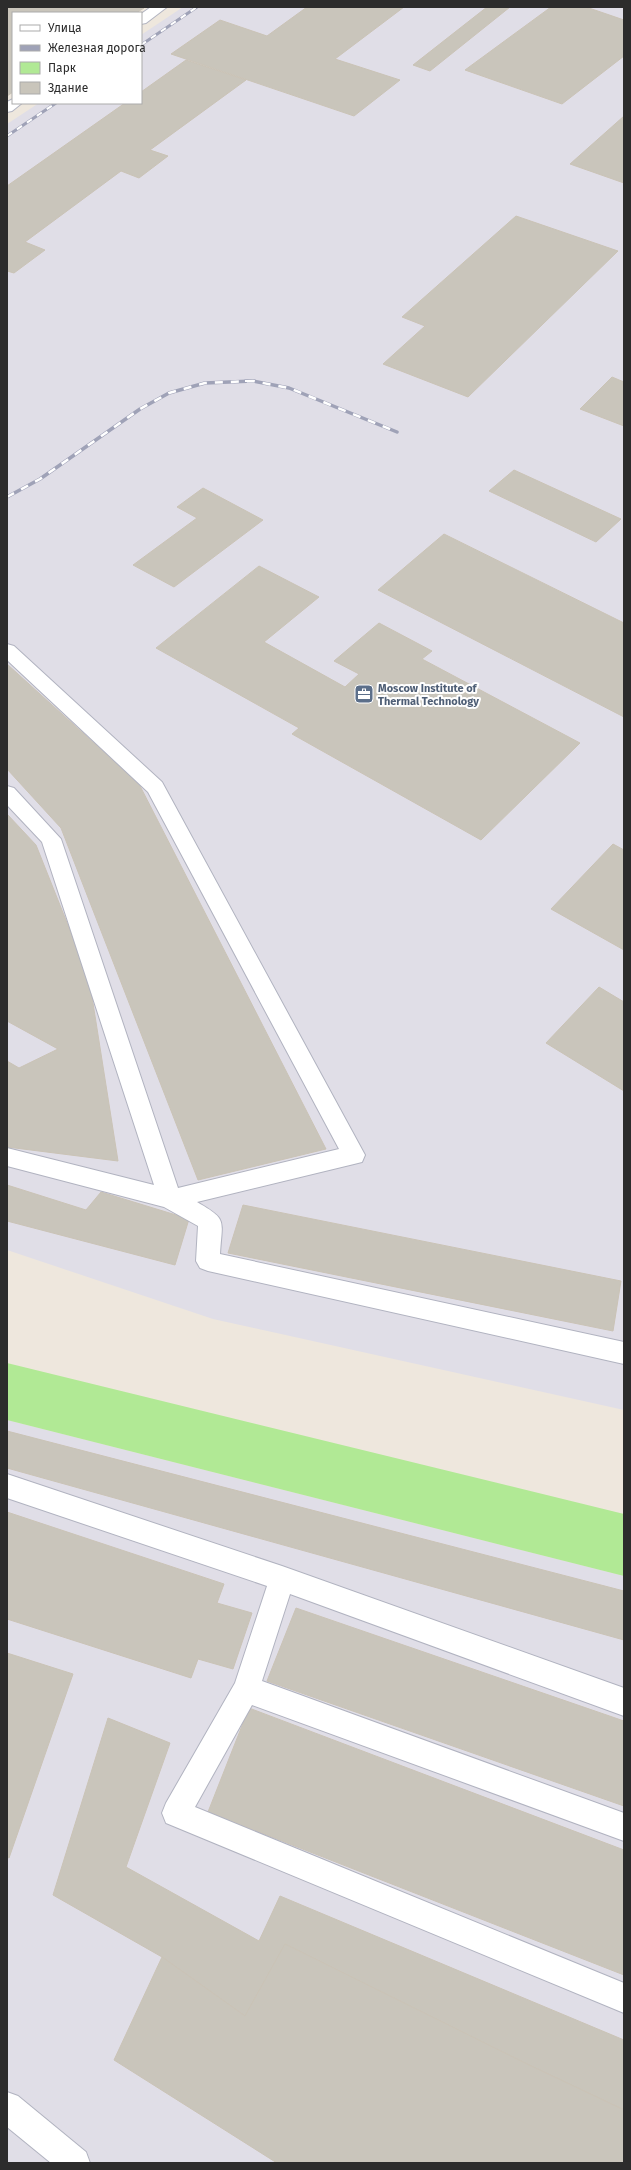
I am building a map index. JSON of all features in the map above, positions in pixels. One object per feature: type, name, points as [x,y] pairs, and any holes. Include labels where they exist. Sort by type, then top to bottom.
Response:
[{"type":"lane","points":[[142,19],[160,7]]},
{"type":"lane","points":[[7,650],[155,786],[354,1155],[170,1199]]},
{"type":"lane","points":[[7,793],[51,839],[170,1199]]},
{"type":"lane","points":[[7,1157],[170,1199],[210,1221],[208,1261],[624,1353]]},
{"type":"lane","points":[[7,1486],[282,1579],[624,1702]]},
{"type":"lane","points":[[282,1579],[246,1689],[176,1813],[624,1998]]},
{"type":"lane","points":[[246,1689],[624,1827]]},
{"type":"lane","points":[[7,2107],[74,2163]]},
{"type":"shaded area","name":"Moscow Institute of Thermal Technology","points":[[183,7],[624,7],[624,1410],[213,1319],[7,1250],[7,124],[37,104],[142,104],[142,34]]},
{"type":"shaded area","points":[[7,1420],[624,1576],[624,2163],[7,2163]]},
{"type":"green space","points":[[7,1363],[624,1514],[624,1576],[7,1420]]},
{"type":"building","points":[[7,7],[144,8],[138,12],[12,12],[12,93],[7,96]]},
{"type":"building","points":[[307,7],[404,7],[335,59],[400,80],[354,116],[171,54],[220,20],[267,36]]},
{"type":"building","points":[[487,7],[510,7],[430,71],[413,65]]},
{"type":"building","points":[[551,7],[586,7],[624,20],[624,56],[562,104],[465,70]]},
{"type":"building","points":[[186,60],[246,80],[150,150],[168,156],[139,178],[121,171],[25,242],[45,250],[14,273],[7,271],[7,186],[124,104],[142,104],[142,91]]},
{"type":"building","points":[[624,116],[624,183],[570,164]]},
{"type":"building","points":[[516,216],[618,251],[468,397],[383,364],[425,326],[402,317]]},
{"type":"building","points":[[612,377],[624,382],[624,426],[580,409]]},
{"type":"building","points":[[514,470],[621,519],[596,542],[489,491]]},
{"type":"building","points":[[203,488],[263,520],[174,587],[133,565],[197,518],[177,507]]},
{"type":"building","points":[[444,534],[624,623],[624,717],[378,590]]},
{"type":"building","points":[[259,566],[319,597],[264,642],[345,687],[359,674],[334,661],[379,623],[432,651],[422,659],[580,743],[481,840],[292,734],[299,728],[156,648]]},
{"type":"building","points":[[7,664],[139,784],[326,1149],[198,1180],[61,828],[7,769]]},
{"type":"building","points":[[7,814],[36,845],[89,978],[118,1161],[7,1147],[7,1061],[19,1068],[58,1049],[7,1021]]},
{"type":"building","points":[[613,844],[624,850],[624,950],[551,909]]},
{"type":"building","points":[[599,987],[624,1002],[624,1091],[546,1043]]},
{"type":"building","points":[[7,1185],[86,1210],[101,1192],[189,1219],[175,1265],[7,1221]]},
{"type":"building","points":[[243,1205],[621,1281],[613,1331],[228,1253]]},
{"type":"building","points":[[7,1431],[624,1591],[624,1640],[7,1468]]},
{"type":"building","points":[[7,1512],[224,1584],[217,1603],[252,1613],[233,1669],[198,1659],[191,1678],[7,1619]]},
{"type":"building","points":[[296,1608],[624,1721],[624,1806],[267,1681]]},
{"type":"building","points":[[7,1653],[73,1674],[9,1858],[7,1857]]},
{"type":"building","points":[[249,1708],[624,1850],[624,1975],[208,1812]]},
{"type":"building","points":[[108,1718],[170,1743],[126,1867],[259,1941],[280,1896],[624,2040],[624,2110],[527,2064],[285,1944],[245,2016],[162,1957],[53,1895]]},
{"type":"building","points":[[285,1944],[527,2064],[624,2110],[624,2163],[277,2163],[114,2060],[162,1957],[245,2016]]},
{"type":"railway","points":[[142,44],[197,7]]},
{"type":"railway","points":[[7,136],[55,104]]},
{"type":"railway","points":[[245,381],[253,381]]},
{"type":"railway","points":[[7,497],[40,479],[140,409],[169,393],[205,383],[253,381]]},
{"type":"railway","points":[[253,381],[289,388],[397,432]]},
{"type":"place","name":"Moscow Institute of Thermal Technology","points":[[364,694]]}]
